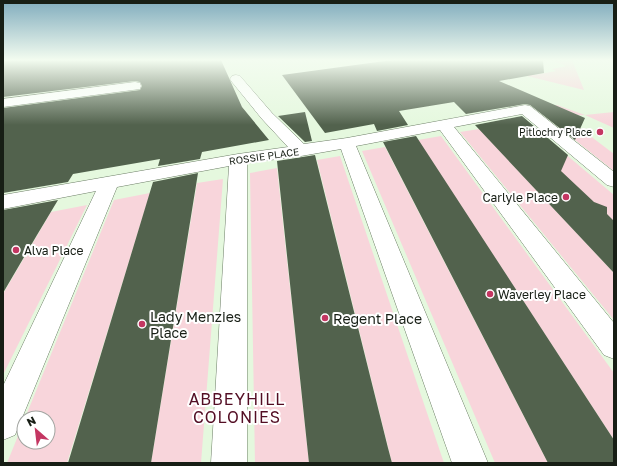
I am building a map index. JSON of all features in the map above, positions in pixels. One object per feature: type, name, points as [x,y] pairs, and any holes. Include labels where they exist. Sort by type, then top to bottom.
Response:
[{"type":"street","points":[[238,82],[267,116],[301,150]]},
{"type":"street","points":[[3,103],[135,86]]},
{"type":"street","name":"ROSSIE PLACE","points":[[3,202],[238,159],[347,143],[526,109],[614,181]]},
{"type":"street","points":[[443,124],[614,345]]},
{"type":"street","points":[[347,143],[470,463]]},
{"type":"street","points":[[229,463],[238,159]]},
{"type":"street","points":[[3,423],[110,182]]},
{"type":"shaded area","points":[[550,82],[581,82],[584,90]]},
{"type":"shaded area","points":[[557,105],[585,115],[564,116],[614,154],[614,171],[536,109]]},
{"type":"shaded area","points":[[614,112],[614,128],[585,115]]},
{"type":"shaded area","points":[[525,120],[614,195],[614,221],[560,171]]},
{"type":"shaded area","points":[[479,129],[614,273],[614,320],[460,132]]},
{"type":"shaded area","points":[[441,136],[614,373],[614,440],[418,140]]},
{"type":"shaded area","points":[[385,147],[548,463],[495,463],[362,151]]},
{"type":"shaded area","points":[[340,156],[444,463],[392,463],[317,160]]},
{"type":"shaded area","points":[[277,168],[309,463],[255,463],[250,173]]},
{"type":"shaded area","points":[[223,179],[201,463],[151,463],[197,183]]},
{"type":"shaded area","points":[[150,193],[67,463],[7,463],[16,441],[16,450],[56,450],[56,410],[28,410],[114,200]]},
{"type":"shaded area","points":[[87,205],[3,375],[3,294],[51,212]]},
{"type":"building","points":[[3,82],[129,82],[3,97]]},
{"type":"building","points":[[139,82],[231,82],[242,107],[269,140],[202,152],[200,159],[158,166],[160,159],[73,174],[68,182],[3,193],[3,108],[140,90],[142,86]]},
{"type":"building","points":[[287,82],[501,82],[585,118],[575,140],[530,105],[525,104],[466,114],[454,102],[399,111],[408,125],[377,131],[374,124],[325,133]]},
{"type":"building","points":[[305,112],[312,141],[305,142],[278,116]]},
{"type":"building","name":"Carlyle Place","points":[[522,116],[568,155],[561,171],[594,202],[607,207],[607,214],[614,221],[614,273],[475,125]]},
{"type":"building","name":"Waverley Place","points":[[416,136],[614,440],[614,463],[548,463],[383,142]]},
{"type":"building","name":"Regent Place","points":[[315,155],[392,463],[309,463],[277,161]]},
{"type":"building","name":"Lady Menzies Place","points":[[198,173],[151,463],[68,463],[153,182]]},
{"type":"building","name":"Alva Place","points":[[58,200],[37,235],[3,293],[3,210]]},
{"type":"place","name":"Pitlochry Place","points":[[600,132]]},
{"type":"place","name":"Carlyle Place","points":[[566,197]]},
{"type":"place","name":"Alva Place","points":[[16,250]]},
{"type":"place","name":"Waverley Place","points":[[490,294]]},
{"type":"place","name":"Regent Place","points":[[325,318]]},
{"type":"place","name":"Lady Menzies Place","points":[[142,324]]},
{"type":"district","name":"ABBEYHILL COLONIES","points":[[237,408]]}]
